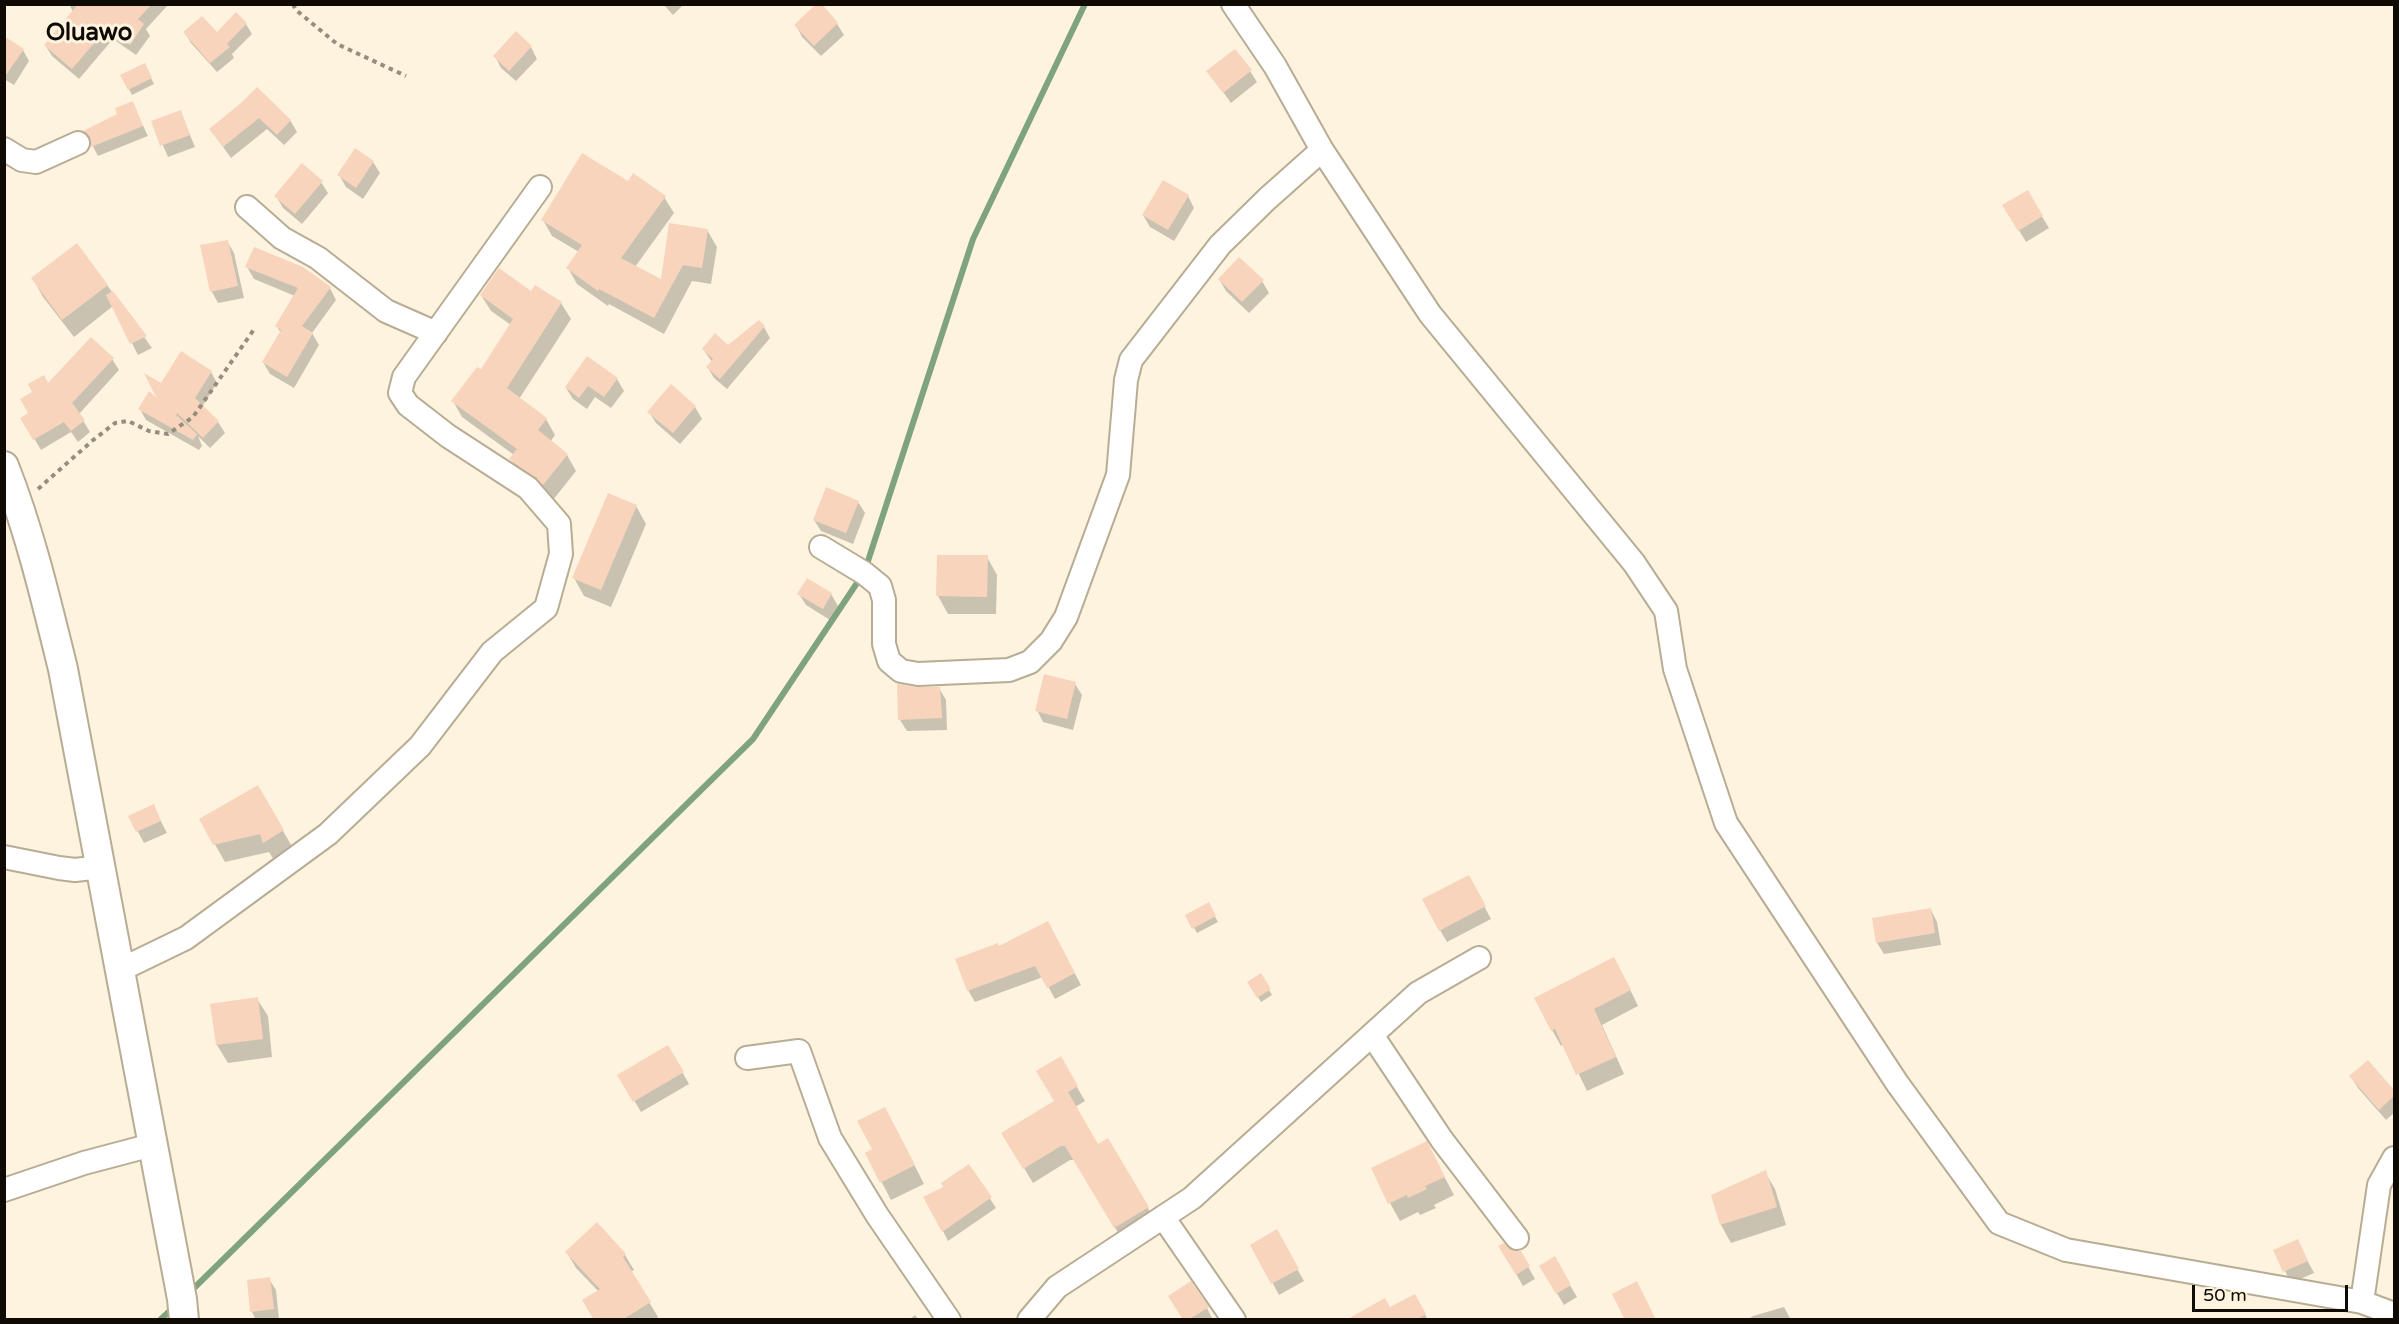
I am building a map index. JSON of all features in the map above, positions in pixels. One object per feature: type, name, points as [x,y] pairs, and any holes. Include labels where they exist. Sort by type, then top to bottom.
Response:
[{"type":"main road","points":[[4,466],[20,505],[63,669],[182,1299],[184,1320]]},
{"type":"street","points":[[1233,4],[1275,66],[1322,150],[1430,314],[1634,564],[1666,611],[1675,669],[1726,823],[1897,1083],[1999,1223],[2066,1250],[2362,1302],[2394,1314]]},
{"type":"street","points":[[4,149],[22,160],[36,162],[78,143]]},
{"type":"street","points":[[821,547],[864,573],[880,586],[884,600],[884,644],[889,661],[901,671],[918,674],[1010,670],[1030,662],[1051,641],[1066,617],[1118,475],[1126,380],[1131,360],[1220,245],[1267,198],[1322,150]]},
{"type":"street","points":[[120,970],[186,938],[328,834],[420,746],[492,652],[546,608],[561,554],[559,524],[528,488],[448,436],[408,405],[400,393],[404,377],[540,187]]},
{"type":"street","points":[[248,207],[282,238],[318,258],[386,310],[436,333]]},
{"type":"street","points":[[4,857],[67,869],[101,867]]},
{"type":"street","points":[[1029,1320],[1057,1287],[1192,1198],[1418,993],[1479,958]]},
{"type":"street","points":[[1371,1035],[1442,1140],[1517,1238]]},
{"type":"street","points":[[747,1058],[800,1051],[830,1138],[877,1215],[949,1320]]},
{"type":"street","points":[[4,1190],[152,1145]]},
{"type":"street","points":[[2362,1302],[2379,1185],[2394,1158]]},
{"type":"street","points":[[1163,1217],[1234,1320]]},
{"type":"path","points":[[293,4],[296,10],[337,44],[406,76]]},
{"type":"path","points":[[20,505],[115,423],[128,421],[149,430],[168,434],[193,417],[255,328]]},
{"type":"building","points":[[78,4],[152,4],[138,19],[144,24],[130,45],[107,28],[72,69],[44,45]]},
{"type":"building","points":[[816,4],[822,4],[838,23],[814,46],[794,25]]},
{"type":"building","points":[[236,12],[247,23],[227,44],[230,47],[210,63],[183,32],[202,16],[217,32]]},
{"type":"building","points":[[516,31],[532,46],[509,71],[493,56]]},
{"type":"building","points":[[4,36],[24,49],[4,78]]},
{"type":"building","points":[[1235,49],[1252,70],[1223,93],[1206,71]]},
{"type":"building","points":[[145,63],[152,78],[128,90],[120,75]]},
{"type":"building","points":[[257,87],[291,120],[277,135],[259,118],[223,147],[209,129]]},
{"type":"building","points":[[133,101],[143,126],[91,147],[90,137],[83,131],[117,114],[115,108]]},
{"type":"building","points":[[181,110],[190,135],[160,146],[151,121]]},
{"type":"building","points":[[355,148],[374,161],[356,188],[337,175]]},
{"type":"building","points":[[582,153],[628,181],[633,173],[666,196],[621,258],[661,279],[669,223],[708,229],[702,268],[683,265],[654,318],[599,289],[598,291],[566,268],[582,245],[541,220]]},
{"type":"building","points":[[302,163],[323,181],[295,214],[274,196]]},
{"type":"building","points":[[1163,180],[1189,195],[1168,230],[1142,215]]},
{"type":"building","points":[[2028,190],[2043,216],[2018,231],[2002,205]]},
{"type":"building","points":[[228,240],[238,286],[210,292],[200,245]]},
{"type":"building","points":[[77,243],[108,285],[62,320],[31,278]]},
{"type":"building","points":[[254,247],[303,267],[331,287],[302,326],[313,333],[287,377],[262,362],[281,330],[275,326],[298,288],[245,267]]},
{"type":"building","points":[[1239,257],[1264,280],[1242,302],[1218,279]]},
{"type":"building","points":[[499,268],[531,291],[535,285],[562,302],[507,388],[547,418],[538,430],[568,454],[543,485],[509,459],[517,449],[451,401],[477,367],[481,369],[513,319],[480,295]]},
{"type":"building","points":[[113,291],[147,336],[130,344],[106,295]]},
{"type":"building","points":[[759,320],[765,326],[720,379],[706,367],[713,359],[702,349],[715,333],[728,345]]},
{"type":"building","points":[[91,337],[114,358],[72,403],[85,420],[71,431],[64,422],[33,440],[20,418],[28,413],[20,399],[32,392],[28,384],[44,375],[48,383]]},
{"type":"building","points":[[181,351],[212,371],[195,398],[219,421],[203,438],[177,413],[176,415],[197,434],[193,440],[138,409],[149,391],[156,397],[144,373],[161,383]]},
{"type":"building","points":[[587,356],[618,378],[604,397],[588,386],[579,398],[565,387]]},
{"type":"building","points":[[671,384],[696,406],[673,433],[647,412]]},
{"type":"building","points":[[826,487],[859,501],[846,533],[813,520]]},
{"type":"building","points":[[608,493],[637,505],[601,590],[572,578]]},
{"type":"building","points":[[937,555],[988,555],[987,597],[936,596]]},
{"type":"building","points":[[807,578],[832,593],[823,609],[797,594]]},
{"type":"building","points":[[1044,674],[1076,682],[1067,719],[1035,711]]},
{"type":"building","points":[[897,684],[940,687],[942,718],[898,720]]},
{"type":"building","points":[[258,785],[284,830],[263,843],[260,834],[213,845],[199,819]]},
{"type":"building","points":[[154,804],[161,821],[136,832],[128,816]]},
{"type":"building","points":[[1469,875],[1486,906],[1439,931],[1422,899]]},
{"type":"building","points":[[1209,902],[1216,916],[1192,929],[1185,915]]},
{"type":"building","points":[[1931,908],[1935,933],[1876,943],[1872,918]]},
{"type":"building","points":[[1048,921],[1075,973],[1047,988],[1035,966],[967,991],[955,959],[998,943],[999,946]]},
{"type":"building","points":[[1614,957],[1631,990],[1594,1009],[1616,1057],[1576,1075],[1555,1029],[1551,1031],[1534,998]]},
{"type":"building","points":[[1261,973],[1271,989],[1257,998],[1247,982]]},
{"type":"building","points":[[258,997],[263,1039],[216,1045],[210,1004]]},
{"type":"building","points":[[668,1045],[684,1072],[633,1102],[617,1075]]},
{"type":"building","points":[[1061,1056],[1078,1086],[1068,1092],[1098,1144],[1108,1138],[1149,1207],[1114,1228],[1065,1146],[1061,1146],[1023,1169],[1001,1133],[1054,1101],[1036,1071]]},
{"type":"building","points":[[2368,1060],[2394,1090],[2394,1096],[2379,1110],[2349,1076]]},
{"type":"building","points":[[885,1107],[915,1165],[880,1183],[865,1153],[872,1149],[857,1121]]},
{"type":"building","points":[[1427,1141],[1445,1177],[1425,1186],[1427,1189],[1408,1198],[1407,1195],[1388,1204],[1371,1168]]},
{"type":"building","points":[[969,1164],[992,1197],[942,1232],[923,1197],[943,1187],[941,1183]]},
{"type":"building","points":[[1766,1170],[1777,1207],[1720,1225],[1711,1195]]},
{"type":"building","points":[[597,1222],[626,1254],[623,1257],[651,1302],[622,1320],[594,1320],[582,1300],[600,1289],[565,1252]]},
{"type":"building","points":[[1277,1229],[1299,1269],[1271,1284],[1250,1245]]},
{"type":"building","points":[[2298,1239],[2308,1261],[2283,1272],[2273,1250]]},
{"type":"building","points":[[1504,1243],[1511,1250],[1521,1251],[1530,1266],[1516,1275],[1498,1246]]},
{"type":"building","points":[[1555,1256],[1571,1285],[1556,1294],[1539,1266]]},
{"type":"building","points":[[270,1277],[274,1309],[250,1312],[247,1280]]},
{"type":"building","points":[[1191,1281],[1209,1307],[1188,1320],[1183,1320],[1168,1296]]},
{"type":"building","points":[[1637,1281],[1656,1320],[1625,1320],[1612,1294]]},
{"type":"building","points":[[1415,1294],[1426,1314],[1416,1320],[1346,1320],[1385,1298],[1390,1307]]},
{"type":"waterway","points":[[866,567],[973,239],[1085,4]]},
{"type":"waterway","points":[[189,1293],[753,739],[861,577]]},
{"type":"waterway","points":[[160,1320],[175,1306]]},
{"type":"district","name":"Oluawo","points":[[89,34]]}]
